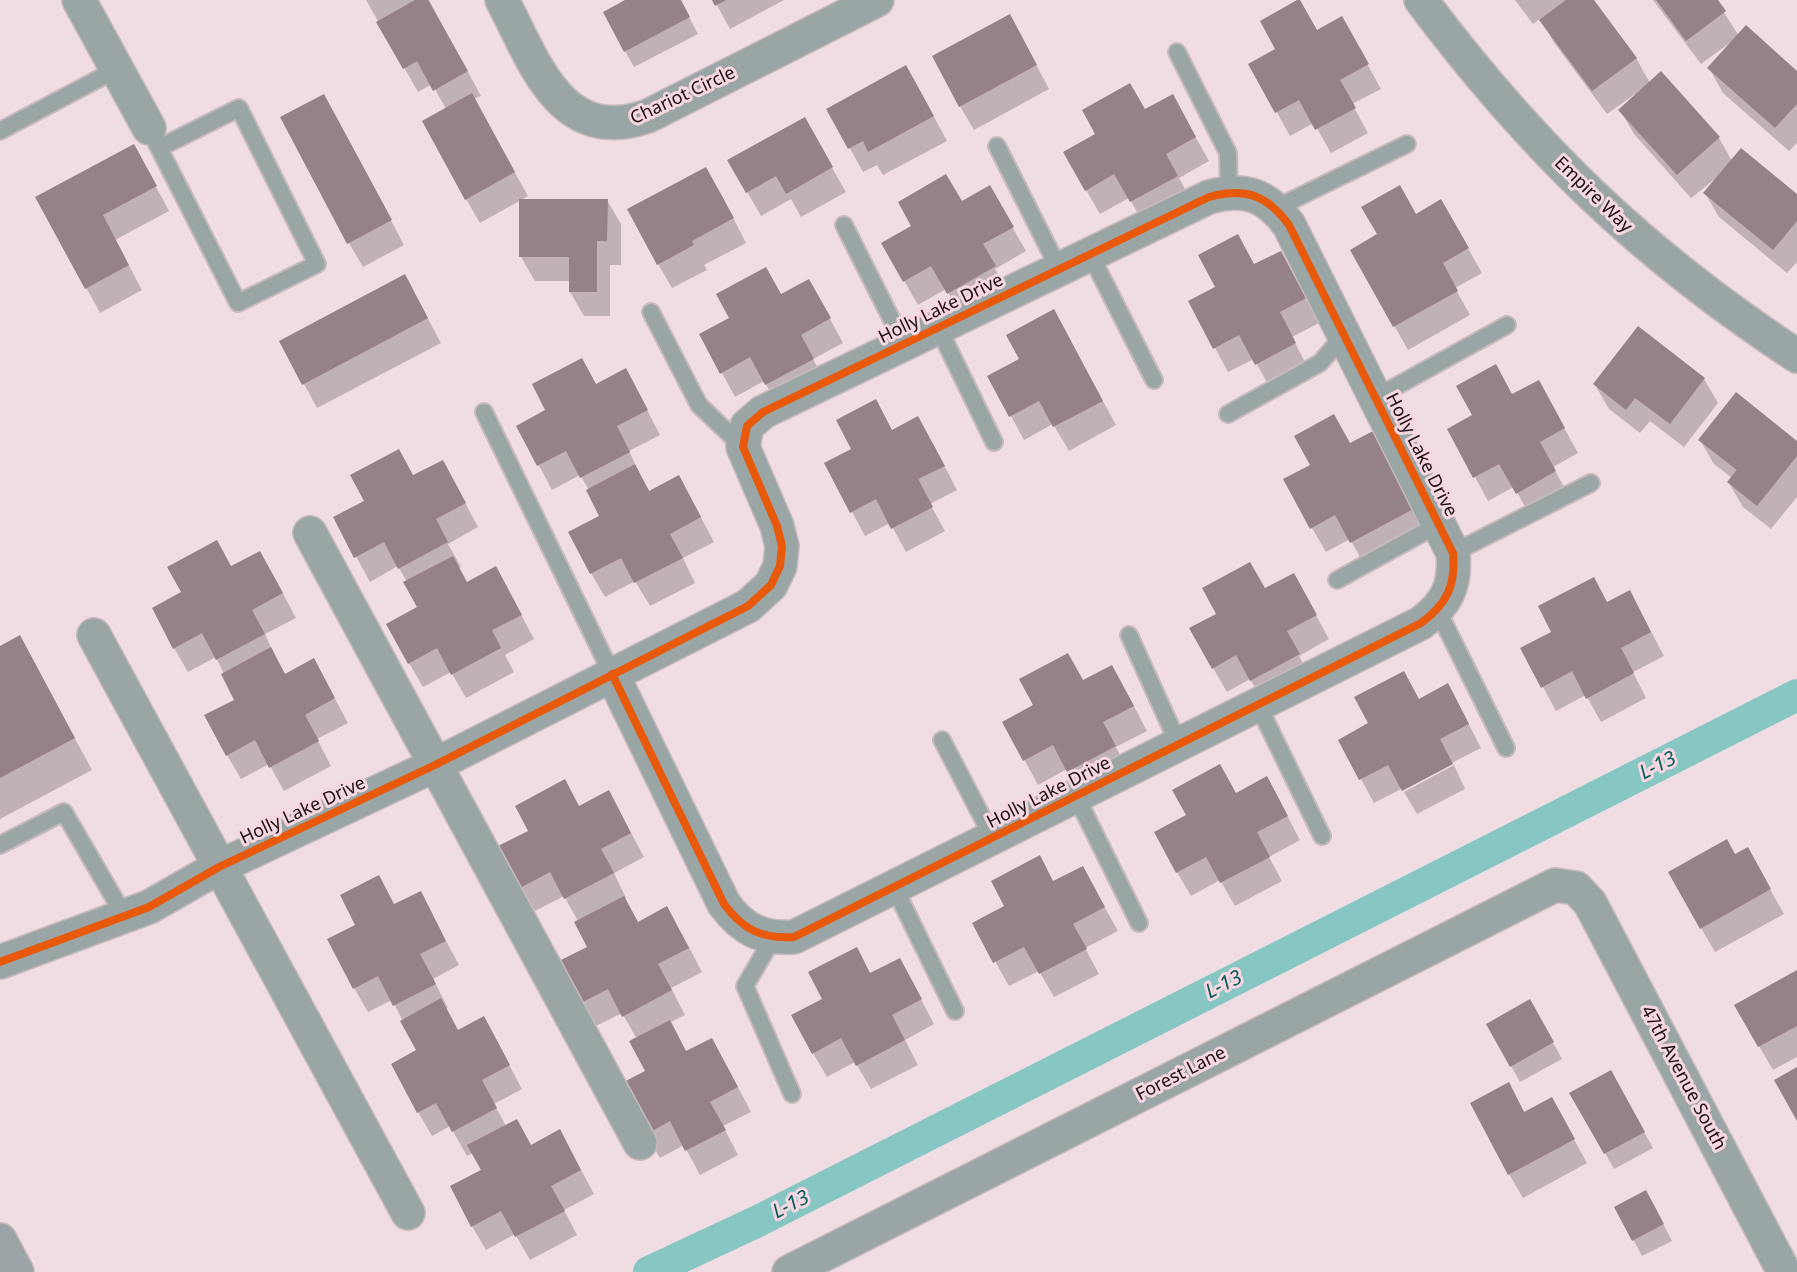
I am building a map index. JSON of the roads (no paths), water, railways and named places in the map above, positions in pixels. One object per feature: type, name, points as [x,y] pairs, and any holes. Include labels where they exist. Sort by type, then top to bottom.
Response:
[{"type":"main road","points":[[0,1240],[17,1272]]},
{"type":"street","points":[[79,0],[154,138]]},
{"type":"street","name":"Chariot Circle","points":[[502,0],[549,87],[563,104],[582,117],[604,124],[627,123],[648,116],[878,0]]},
{"type":"street","name":"Empire Way","points":[[1421,0],[1472,68],[1519,123],[1586,192],[1658,256],[1735,315],[1797,356]]},
{"type":"street","name":"Holly Lake Drive","points":[[0,962],[125,917],[219,867],[435,765],[748,606],[771,585],[780,566],[782,546],[777,526],[743,447],[747,426],[763,412],[1209,197],[1229,192],[1250,193],[1276,208],[1289,225],[1453,553],[1455,574],[1450,594],[1438,611],[1421,623],[794,937],[773,938]]},
{"type":"street","points":[[310,533],[640,1143]]},
{"type":"street","points":[[94,635],[408,1213]]},
{"type":"street","points":[[612,674],[724,904],[736,921],[753,933],[773,938]]},
{"type":"street","name":"Forest Lane","points":[[789,1272],[1555,885],[1576,888]]},
{"type":"street","name":"47th Avenue South","points":[[1576,888],[1590,903],[1784,1272]]},
{"type":"lane","points":[[1177,52],[1228,153],[1229,192]]},
{"type":"lane","points":[[0,131],[117,69]]},
{"type":"lane","points":[[239,108],[317,264],[238,303],[154,138],[239,108]]},
{"type":"lane","points":[[1276,208],[1407,144]]},
{"type":"lane","points":[[997,146],[1059,269]]},
{"type":"lane","points":[[844,225],[904,344]]},
{"type":"lane","points":[[1090,254],[1154,380]]},
{"type":"lane","points":[[651,312],[699,405],[743,447]]},
{"type":"lane","points":[[1375,398],[1507,325]]},
{"type":"lane","points":[[938,327],[994,442]]},
{"type":"lane","points":[[1228,414],[1320,363],[1344,335]]},
{"type":"lane","points":[[484,412],[612,674]]},
{"type":"lane","points":[[1453,553],[1591,483]]},
{"type":"lane","points":[[1337,580],[1439,524]]},
{"type":"lane","points":[[1438,611],[1506,748]]},
{"type":"lane","points":[[1129,635],[1179,745]]},
{"type":"lane","points":[[1258,705],[1322,836]]},
{"type":"lane","points":[[942,740],[993,838]]},
{"type":"lane","points":[[1076,796],[1139,923]]},
{"type":"lane","points":[[0,845],[64,812],[125,917]]},
{"type":"lane","points":[[894,887],[955,1011]]},
{"type":"lane","points":[[773,938],[745,987],[792,1094]]},
{"type":"waterway","name":"L-13","points":[[649,1272],[756,1222],[1797,695]]}]
